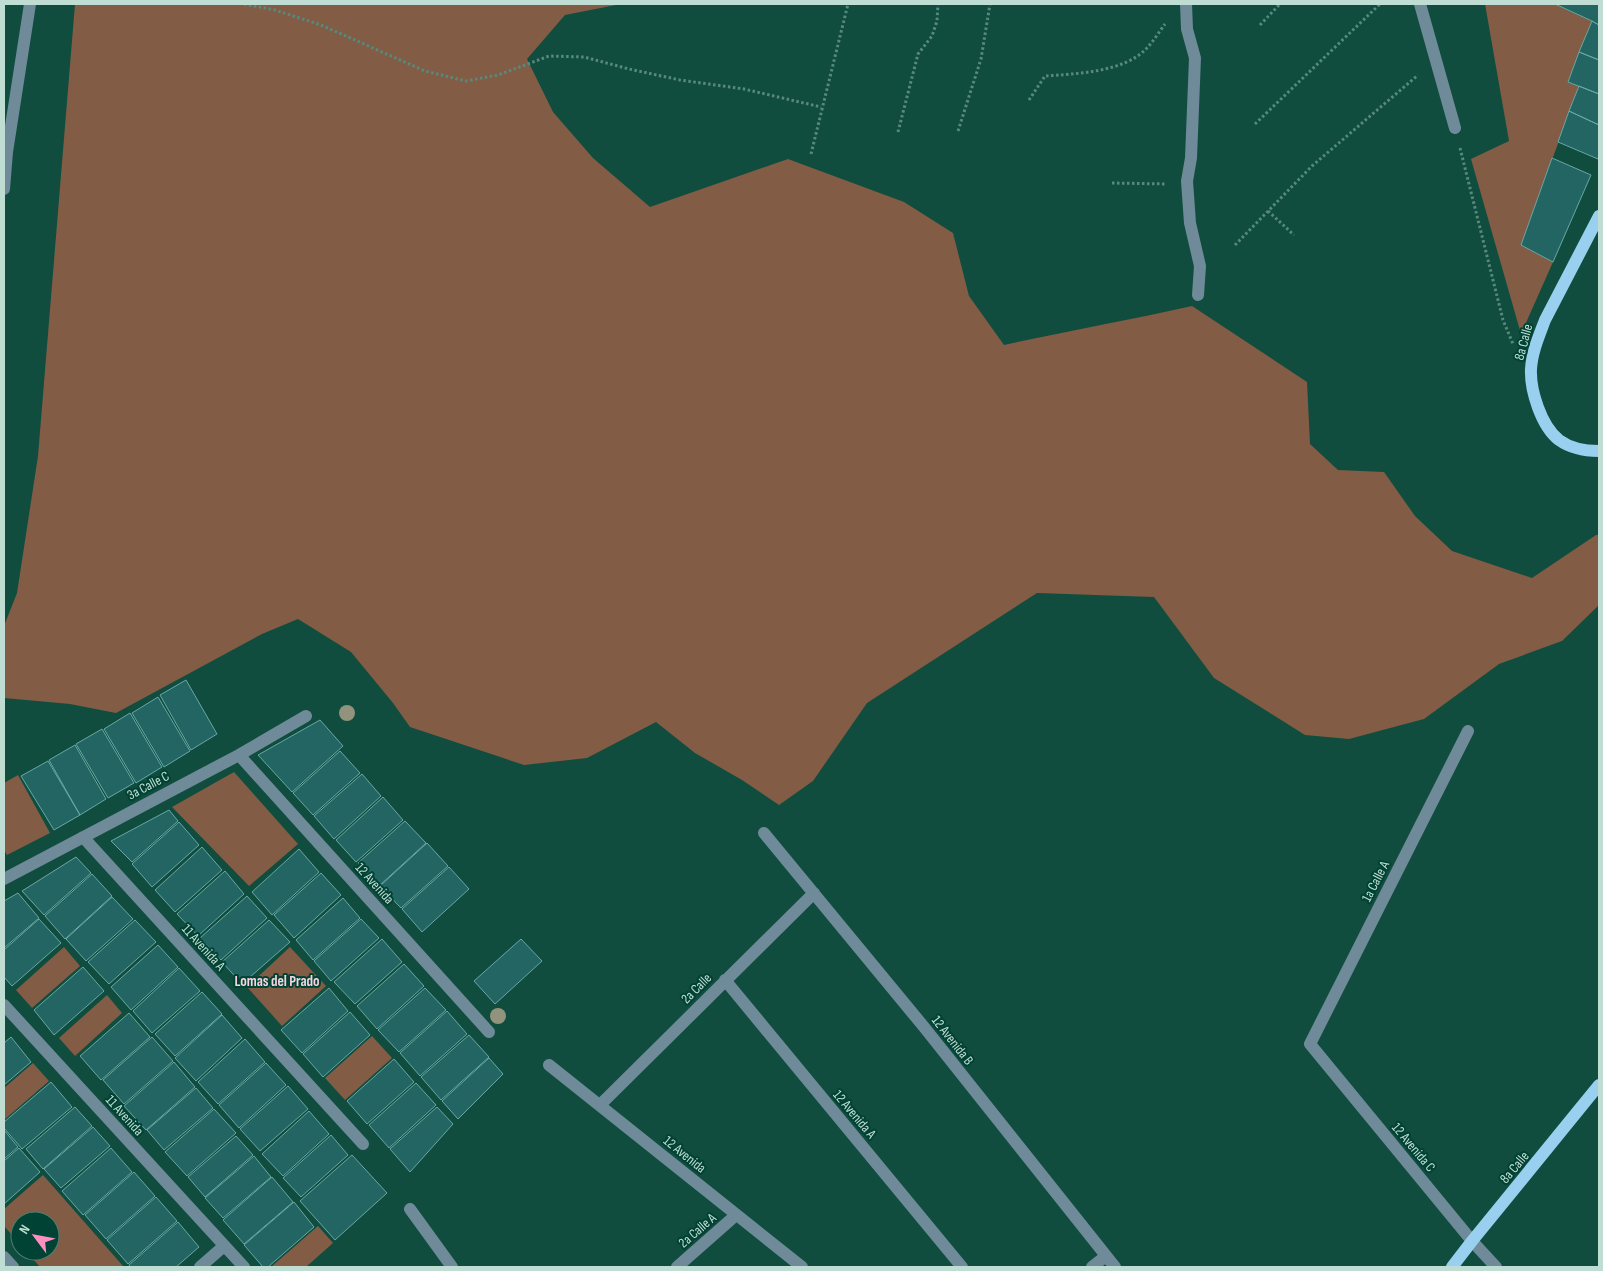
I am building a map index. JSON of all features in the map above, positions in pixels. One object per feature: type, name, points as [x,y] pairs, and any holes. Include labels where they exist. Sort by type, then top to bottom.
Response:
[{"type":"main road","name":"8a Calle","points":[[1599,216],[1545,320],[1534,352],[1531,370],[1536,402],[1542,416],[1557,439],[1575,448],[1599,451]]},
{"type":"main road","name":"8a Calle","points":[[1452,1267],[1599,1085]]},
{"type":"street","points":[[4,189],[7,152],[30,4]]},
{"type":"street","points":[[1420,4],[1455,128]]},
{"type":"street","points":[[1186,5],[1186,29],[1195,58],[1191,158],[1187,181],[1190,223],[1200,266],[1198,295]]},
{"type":"street","name":"3a Calle C","points":[[4,879],[239,754],[306,716]]},
{"type":"street","name":"1a Calle A","points":[[1310,1044],[1468,731]]},
{"type":"street","name":"12 Avenida","points":[[239,754],[489,1032]]},
{"type":"street","name":"12 Avenida B","points":[[764,833],[924,1028],[1115,1267]]},
{"type":"street","name":"11 Avenida A","points":[[83,837],[363,1144]]},
{"type":"street","name":"2a Calle","points":[[600,1105],[814,893]]},
{"type":"street","name":"12 Avenida A","points":[[725,980],[962,1267]]},
{"type":"street","name":"11 Avenida","points":[[4,1004],[244,1267]]},
{"type":"street","name":"12 Avenida C","points":[[1310,1044],[1496,1267]]},
{"type":"street","name":"12 Avenida","points":[[549,1065],[802,1267]]},
{"type":"street","points":[[410,1209],[452,1267]]},
{"type":"street","name":"2a Calle A","points":[[677,1267],[736,1215]]},
{"type":"street","points":[[200,1267],[224,1246]]},
{"type":"street","points":[[1092,1267],[1106,1256]]},
{"type":"street","points":[[4,1258],[13,1267]]},
{"type":"path","points":[[244,4],[275,10],[321,25],[425,71],[466,81],[498,75],[549,56],[584,58],[680,80],[744,89],[822,107]]},
{"type":"path","points":[[811,154],[848,4]]},
{"type":"path","points":[[898,132],[918,54],[932,36],[937,21],[938,4]]},
{"type":"path","points":[[958,131],[981,59],[990,4]]},
{"type":"path","points":[[1260,25],[1280,4]]},
{"type":"path","points":[[1255,124],[1380,4]]},
{"type":"path","points":[[1029,100],[1045,76],[1110,68],[1135,58],[1146,49],[1165,24],[1186,5]]},
{"type":"path","points":[[1236,245],[1312,166],[1436,60]]},
{"type":"path","points":[[1455,128],[1503,320],[1518,356],[1532,377]]},
{"type":"path","points":[[1112,184],[1166,184],[1187,181]]},
{"type":"path","points":[[1268,211],[1294,235]]},
{"type":"shaded area","points":[[75,4],[621,4],[565,15],[527,59],[553,112],[593,158],[650,207],[788,159],[904,202],[953,233],[969,296],[1004,345],[1192,306],[1307,382],[1310,444],[1338,470],[1384,472],[1415,516],[1452,551],[1532,578],[1596,535],[1599,535],[1599,605],[1562,641],[1499,664],[1424,719],[1349,739],[1305,735],[1214,678],[1154,597],[1037,593],[867,703],[813,781],[779,805],[742,780],[695,753],[656,722],[587,758],[524,765],[410,727],[351,652],[298,619],[262,634],[116,713],[70,704],[4,698],[4,626],[17,593],[38,456]]},
{"type":"shaded area","points":[[1485,4],[1555,4],[1592,21],[1568,82],[1579,86],[1521,245],[1553,262],[1521,334],[1471,159],[1509,141]]},
{"type":"shaded area","points":[[234,772],[298,844],[249,886],[172,807]]},
{"type":"shaded area","points":[[18,775],[50,833],[7,855],[4,850],[4,783]]},
{"type":"shaded area","points":[[64,947],[80,966],[32,1008],[16,990]]},
{"type":"shaded area","points":[[290,947],[326,986],[282,1026],[247,987]]},
{"type":"shaded area","points":[[107,995],[122,1013],[75,1056],[59,1038]]},
{"type":"shaded area","points":[[372,1036],[392,1058],[345,1100],[325,1078]]},
{"type":"shaded area","points":[[33,1063],[49,1081],[4,1120],[4,1088]]},
{"type":"shaded area","points":[[43,1175],[123,1266],[40,1267],[35,1261],[60,1261],[60,1211],[10,1211],[10,1233],[4,1226],[4,1209]]},
{"type":"shaded area","points":[[318,1226],[333,1243],[306,1267],[271,1267]]},
{"type":"building","points":[[1555,4],[1599,4],[1599,25],[1592,21]]},
{"type":"building","points":[[1592,21],[1599,25],[1599,60],[1579,52]]},
{"type":"building","points":[[1579,52],[1599,60],[1599,94],[1568,82]]},
{"type":"building","points":[[1579,86],[1599,94],[1599,125],[1569,111]]},
{"type":"building","points":[[1569,111],[1599,125],[1598,159],[1558,142]]},
{"type":"building","points":[[1552,158],[1591,175],[1553,262],[1521,245]]},
{"type":"building","points":[[186,680],[217,734],[191,750],[160,695]]},
{"type":"building","points":[[158,697],[190,751],[164,767],[132,713]]},
{"type":"building","points":[[130,713],[162,767],[136,783],[104,729]]},
{"type":"building","points":[[320,720],[343,746],[292,792],[258,755]]},
{"type":"building","points":[[102,729],[134,783],[108,798],[76,744]]},
{"type":"building","points":[[75,745],[106,799],[80,815],[49,760]]},
{"type":"building","points":[[340,751],[360,773],[313,815],[293,793]]},
{"type":"building","points":[[48,761],[80,815],[54,830],[21,776]]},
{"type":"building","points":[[362,774],[381,796],[334,839],[314,816]]},
{"type":"building","points":[[383,797],[403,820],[356,862],[336,840]]},
{"type":"building","points":[[169,810],[178,821],[132,862],[111,841]]},
{"type":"building","points":[[405,821],[426,843],[379,886],[358,863]]},
{"type":"building","points":[[179,822],[199,845],[152,887],[132,864]]},
{"type":"building","points":[[427,843],[448,866],[401,908],[380,886]]},
{"type":"building","points":[[202,847],[222,870],[175,912],[155,890]]},
{"type":"building","points":[[299,849],[319,872],[272,915],[252,892]]},
{"type":"building","points":[[76,857],[91,873],[44,915],[22,891]]},
{"type":"building","points":[[449,867],[469,889],[422,932],[402,909]]},
{"type":"building","points":[[225,871],[244,894],[198,936],[177,914]]},
{"type":"building","points":[[321,873],[341,895],[294,938],[274,915]]},
{"type":"building","points":[[92,874],[112,896],[65,939],[45,916]]},
{"type":"building","points":[[18,893],[39,918],[4,948],[4,901]]},
{"type":"building","points":[[247,896],[267,918],[221,960],[200,938]]},
{"type":"building","points":[[112,897],[133,919],[86,961],[66,939]]},
{"type":"building","points":[[343,898],[360,918],[313,960],[296,940]]},
{"type":"building","points":[[39,919],[61,943],[12,986],[4,977],[4,950]]},
{"type":"building","points":[[361,919],[379,938],[331,981],[314,961]]},
{"type":"building","points":[[135,920],[156,942],[109,984],[88,962]]},
{"type":"building","points":[[269,920],[290,942],[242,984],[222,962]]},
{"type":"building","points":[[382,939],[402,962],[355,1004],[334,982]]},
{"type":"building","points":[[521,939],[542,961],[495,1004],[474,981]]},
{"type":"building","points":[[158,945],[178,967],[131,1010],[111,987]]},
{"type":"building","points":[[404,964],[424,986],[377,1029],[357,1006]]},
{"type":"building","points":[[83,967],[104,991],[54,1035],[34,1010]]},
{"type":"building","points":[[179,968],[200,991],[152,1033],[133,1011]]},
{"type":"building","points":[[329,988],[348,1011],[302,1053],[281,1030]]},
{"type":"building","points":[[425,988],[446,1010],[399,1052],[378,1030]]},
{"type":"building","points":[[202,992],[222,1014],[175,1056],[155,1034]]},
{"type":"building","points":[[447,1011],[467,1034],[420,1076],[400,1053]]},
{"type":"building","points":[[350,1012],[370,1035],[323,1077],[303,1054]]},
{"type":"building","points":[[129,1013],[150,1037],[101,1080],[80,1056]]},
{"type":"building","points":[[222,1015],[242,1038],[196,1081],[175,1058]]},
{"type":"building","points":[[469,1035],[489,1057],[441,1100],[421,1077]]},
{"type":"building","points":[[11,1037],[31,1062],[4,1085],[4,1043]]},
{"type":"building","points":[[152,1037],[173,1061],[124,1104],[103,1080]]},
{"type":"building","points":[[245,1039],[265,1062],[218,1104],[198,1082]]},
{"type":"building","points":[[489,1058],[503,1074],[458,1119],[442,1101]]},
{"type":"building","points":[[394,1059],[414,1082],[367,1124],[347,1101]]},
{"type":"building","points":[[174,1062],[195,1087],[146,1130],[124,1106]]},
{"type":"building","points":[[266,1063],[286,1085],[239,1128],[219,1105]]},
{"type":"building","points":[[51,1082],[72,1107],[22,1149],[4,1128],[4,1122]]},
{"type":"building","points":[[416,1083],[436,1105],[389,1148],[369,1125]]},
{"type":"building","points":[[288,1086],[308,1109],[260,1151],[240,1129]]},
{"type":"building","points":[[196,1088],[213,1108],[164,1150],[147,1130]]},
{"type":"building","points":[[75,1107],[92,1126],[43,1169],[26,1149]]},
{"type":"building","points":[[437,1107],[453,1124],[410,1172],[390,1149]]},
{"type":"building","points":[[214,1109],[236,1133],[187,1176],[165,1152]]},
{"type":"building","points":[[309,1111],[329,1134],[283,1176],[262,1154]]},
{"type":"building","points":[[93,1127],[110,1146],[61,1188],[44,1169]]},
{"type":"building","points":[[4,1130],[18,1147],[4,1159]]},
{"type":"building","points":[[331,1135],[348,1155],[301,1197],[283,1178]]},
{"type":"building","points":[[236,1136],[253,1155],[205,1197],[188,1177]]},
{"type":"building","points":[[19,1148],[40,1172],[4,1204],[4,1161]]},
{"type":"building","points":[[111,1148],[132,1172],[83,1215],[62,1191]]},
{"type":"building","points":[[352,1155],[387,1193],[335,1240],[300,1201]]},
{"type":"building","points":[[254,1156],[271,1177],[223,1218],[205,1198]]},
{"type":"building","points":[[134,1172],[155,1196],[106,1239],[85,1215]]},
{"type":"building","points":[[272,1177],[293,1202],[244,1244],[223,1220]]},
{"type":"building","points":[[156,1197],[177,1221],[128,1264],[107,1240]]},
{"type":"building","points":[[294,1202],[314,1227],[268,1267],[263,1267],[244,1245]]},
{"type":"building","points":[[178,1222],[199,1247],[176,1267],[130,1267],[129,1265]]},
{"type":"district","name":"Lomas del Prado","points":[[277,981]]}]
